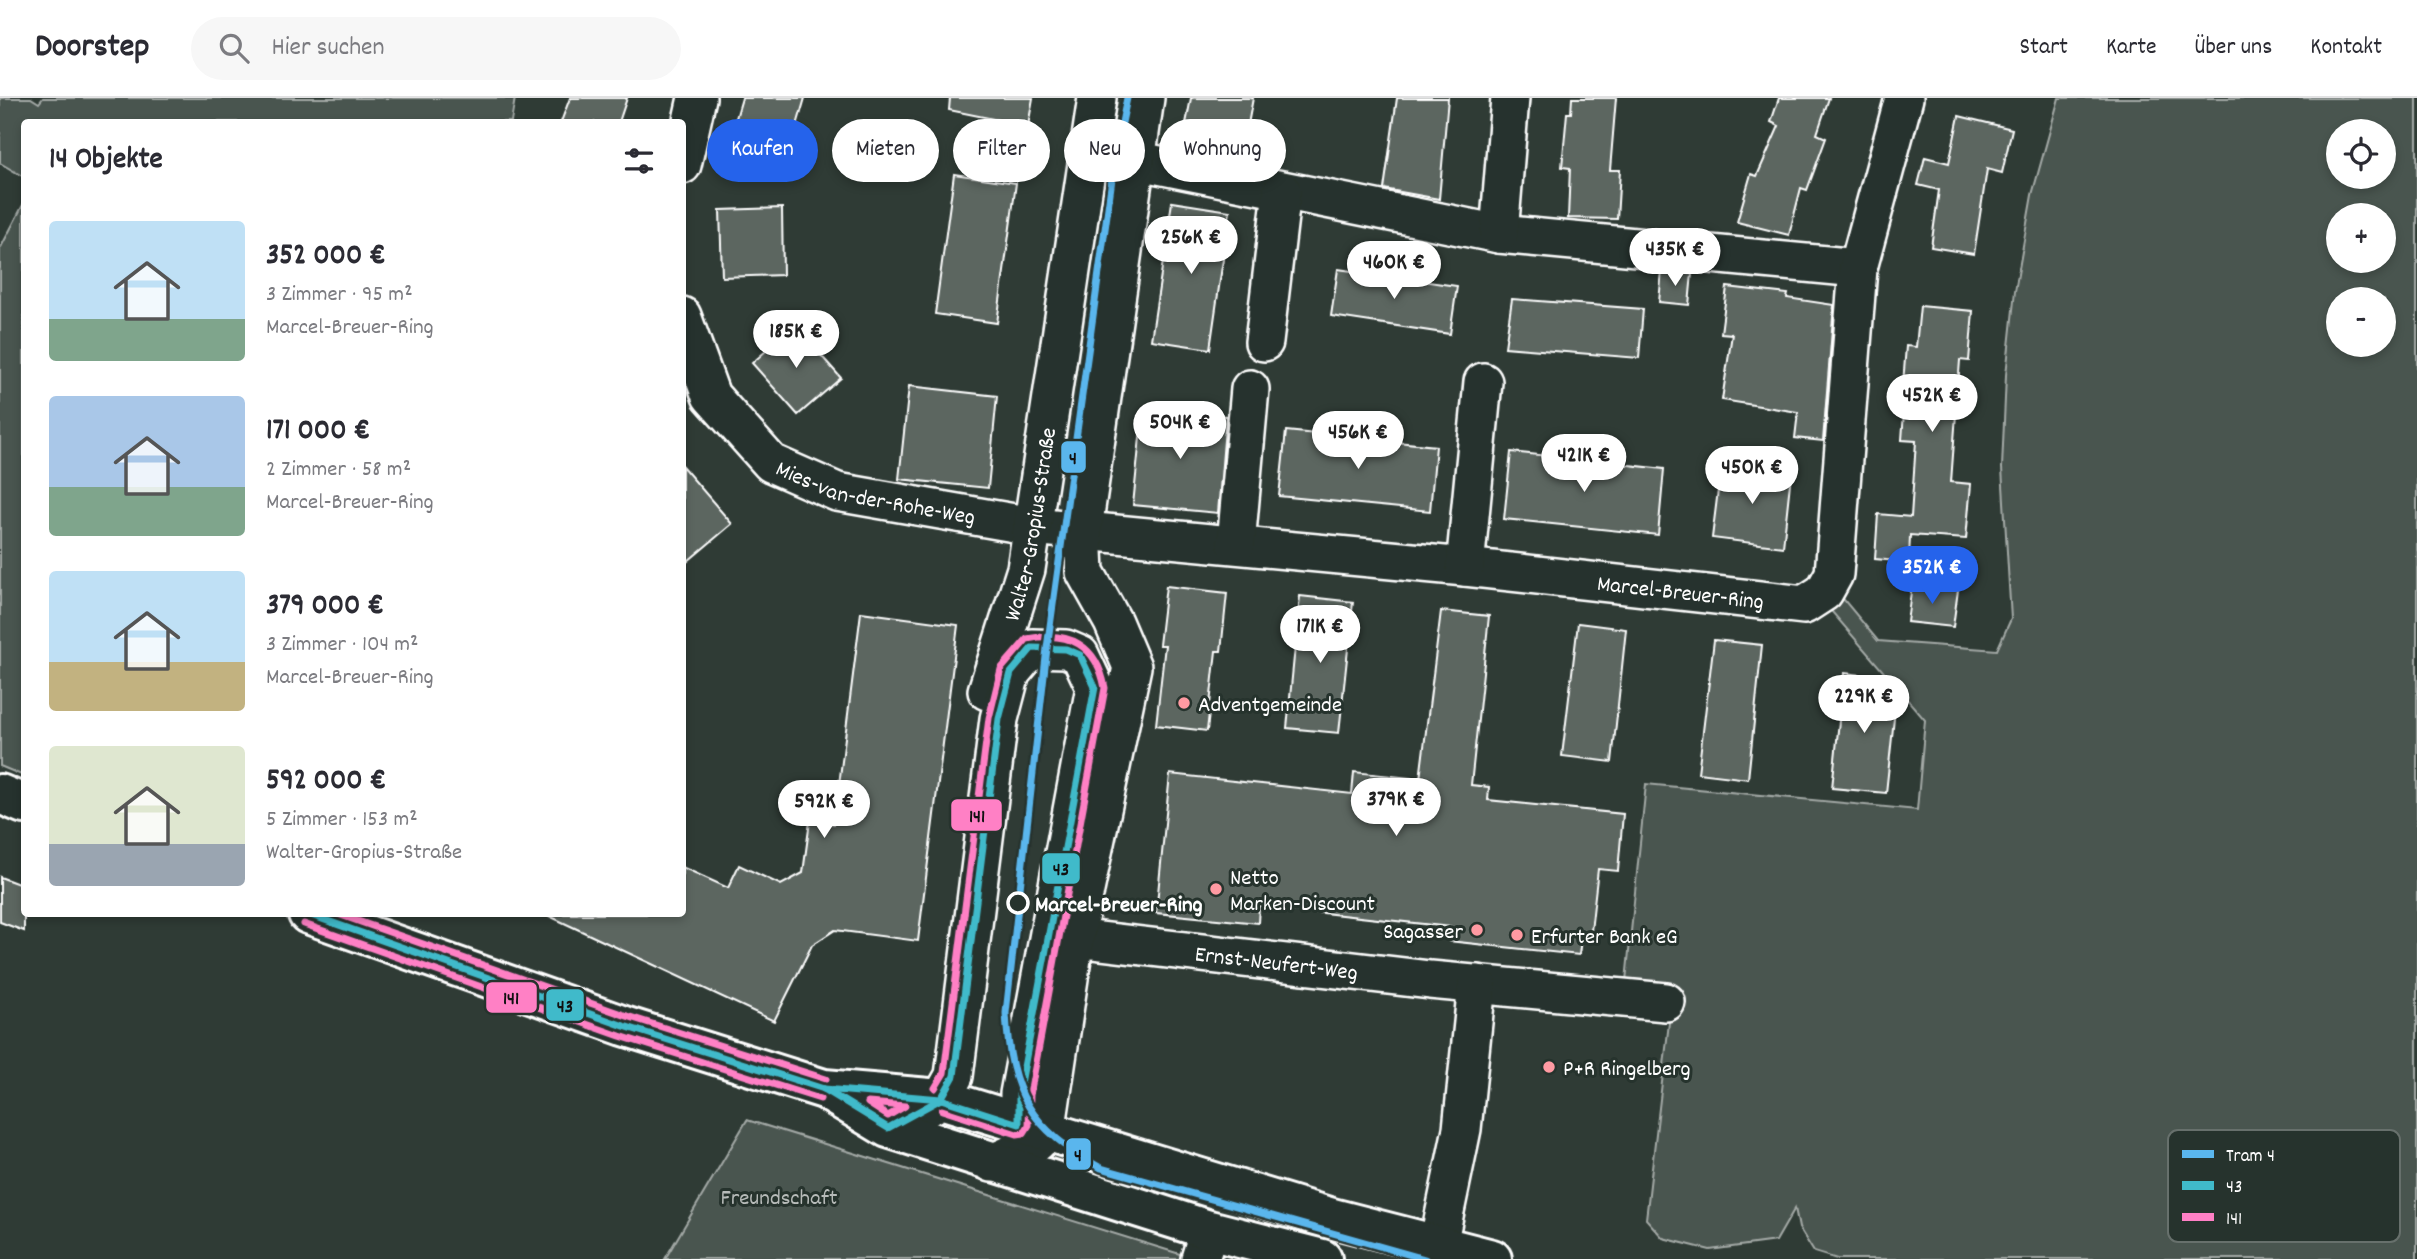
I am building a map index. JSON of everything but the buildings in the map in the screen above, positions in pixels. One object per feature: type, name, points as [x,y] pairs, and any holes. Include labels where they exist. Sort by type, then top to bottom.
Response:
[{"type":"main road","points":[[0,794],[21,803]]},
{"type":"main road","points":[[316,917],[599,1018],[824,1089],[941,1099],[1031,1135],[1492,1259]]},
{"type":"main road","points":[[824,1089],[888,1128],[1047,1180],[1204,1244],[1322,1259]]},
{"type":"street","points":[[686,147],[697,98]]},
{"type":"street","name":"Walter-Gropius-Straße","points":[[976,1158],[941,1099],[934,1071],[964,868],[981,722],[988,686],[1026,569],[1097,98]]},
{"type":"street","points":[[1141,119],[1145,98]]},
{"type":"street","points":[[1499,234],[1510,98]]},
{"type":"street","name":"Marcel-Breuer-Ring","points":[[1032,526],[1465,567],[1804,604],[1824,592],[1834,573],[1858,268],[1904,98]]},
{"type":"street","points":[[1145,162],[1499,234],[1858,268]]},
{"type":"street","points":[[1031,1135],[1132,667],[1114,622],[1085,572],[1083,529],[1131,182]]},
{"type":"street","points":[[1264,342],[1282,191]]},
{"type":"street","name":"Mies-van-der-Rohe-Weg","points":[[686,327],[710,396],[771,463],[837,492],[1032,526]]},
{"type":"street","points":[[1465,567],[1483,382]]},
{"type":"street","points":[[1236,544],[1250,388]]},
{"type":"street","points":[[888,1128],[941,1099],[954,1076],[999,719],[1011,673],[1032,648],[1066,649],[1080,654],[1095,687],[1019,1094],[1047,1180]]},
{"type":"street","name":"Ernst-Neufert-Weg","points":[[1075,938],[1477,984],[1666,1002]]},
{"type":"street","points":[[1438,1245],[1462,1129],[1477,984]]},
{"type":"street","points":[[976,1158],[1031,1135]]},
{"type":"green space","points":[[0,98],[31,98],[39,103],[43,98],[515,98],[512,119],[21,119],[21,175],[0,163]]},
{"type":"green space","points":[[2059,98],[2417,98],[2417,1259],[1837,1259],[1814,1252],[1799,1228],[1795,1208],[1776,1241],[1710,1250],[1663,1238],[1646,1219],[1670,1014],[1626,981],[1646,784],[1917,810],[1925,720],[1826,605],[1840,595],[1878,641],[1997,650],[2011,619],[2002,468],[2006,375],[2015,291],[2032,195]]},
{"type":"green space","points":[[21,209],[21,775],[0,766],[0,249]]},
{"type":"green space","name":"Freundschaft","points":[[747,1120],[1196,1259],[665,1259]]},
{"type":"tram line","name":"4","points":[[1127,98],[1115,157],[1047,648],[1006,1013],[1013,1065],[1028,1106],[1041,1123],[1057,1139],[1101,1168],[1425,1259]]},
{"type":"transit line","name":"141","points":[[935,1088],[944,1073],[989,718],[1001,669],[1027,639],[1068,639],[1088,651],[1101,673],[1105,688],[1030,1095],[1029,1125],[1024,1133],[1017,1134],[942,1110]]},
{"type":"transit line","name":"43","points":[[1032,648],[1066,649],[1080,655],[1095,687],[1019,1094],[1019,1124],[941,1099],[954,1076],[999,719],[1011,673],[1032,648]]},
{"type":"transit line","name":"43","points":[[316,917],[624,1026],[824,1089]]},
{"type":"transit line","name":"141","points":[[346,917],[627,1016],[826,1079]]},
{"type":"transit line","name":"141","points":[[304,924],[620,1036],[820,1099]]},
{"type":"transit line","name":"43","points":[[824,1089],[941,1099]]},
{"type":"transit line","name":"43","points":[[824,1089],[888,1128],[941,1099]]},
{"type":"transit line","name":"141","points":[[868,1103],[905,1106],[888,1116],[868,1103]]},
{"type":"place","name":"Adventgemeinde","points":[[1184,703]]},
{"type":"place","name":"Netto Marken-Discount","points":[[1216,889]]},
{"type":"place","name":"Marcel-Breuer-Ring","points":[[1018,903]]},
{"type":"place","name":"Sagasser","points":[[1477,930]]},
{"type":"place","name":"Erfurter Bank eG","points":[[1517,935]]},
{"type":"place","name":"P+R Ringelberg","points":[[1549,1067]]}]
